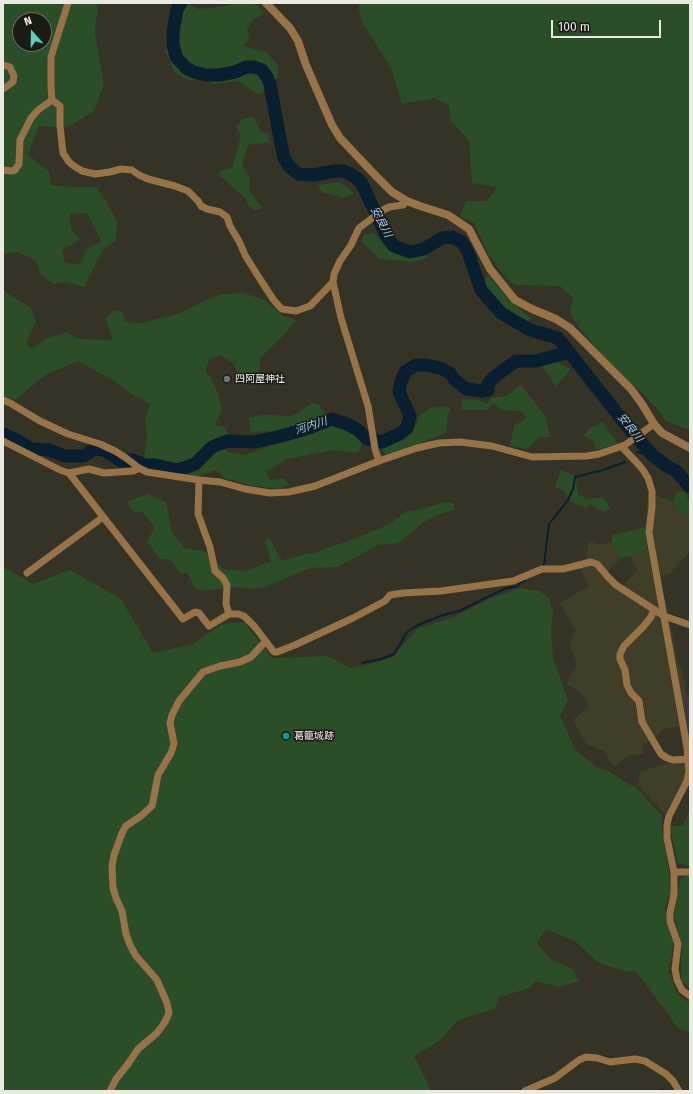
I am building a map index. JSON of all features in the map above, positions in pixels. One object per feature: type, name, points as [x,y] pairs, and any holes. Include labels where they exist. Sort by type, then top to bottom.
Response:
[{"type":"street","points":[[68,3],[51,57],[51,87],[52,100],[60,106],[60,126],[63,153],[69,162],[82,171],[95,174],[121,169],[132,170],[148,179],[188,191],[201,206],[220,212],[227,217],[245,255],[262,283],[282,309],[296,311],[310,306],[333,282]]},
{"type":"street","points":[[266,3],[290,28],[298,41],[306,65],[332,125],[340,138],[392,192],[407,201],[448,215],[469,229],[490,269],[514,300],[532,310],[556,319],[570,328],[630,389],[645,409],[651,427],[690,448]]},
{"type":"street","points":[[3,65],[10,67],[14,76],[13,82],[3,89]]},
{"type":"street","points":[[3,170],[15,170],[19,164],[20,140],[31,118],[38,110],[52,100]]},
{"type":"street","points":[[379,461],[368,406],[341,318],[333,282],[334,274],[340,261],[351,245],[359,228],[382,210],[389,207],[403,205],[407,201]]},
{"type":"street","points":[[3,400],[40,421],[68,434],[100,444],[115,451],[137,467],[147,472],[220,482],[245,489],[270,493],[289,492],[315,486],[379,461],[417,448],[439,443],[460,442],[492,446],[532,456],[587,456],[599,454],[623,446],[651,427]]},
{"type":"street","points":[[3,441],[60,470],[69,473],[89,469],[104,473],[133,471],[137,467]]},
{"type":"street","points":[[623,446],[643,470],[648,478],[652,491],[649,532],[689,746],[689,772],[687,781],[669,816],[667,838],[674,872],[674,894],[670,920],[678,944],[675,969],[679,985],[682,990],[690,996]]},
{"type":"street","points":[[69,473],[183,619],[195,612],[199,613],[209,626],[229,614],[244,616],[255,627],[274,652],[353,618],[385,601],[390,595],[441,591],[513,581],[542,569],[563,569],[591,562],[597,564],[616,585],[664,616],[690,625]]},
{"type":"street","points":[[199,480],[198,514],[210,547],[215,571],[223,578],[227,585],[226,604],[229,614]]},
{"type":"street","points":[[27,573],[103,517]]},
{"type":"street","points":[[654,609],[651,617],[643,627],[624,646],[620,654],[620,659],[625,670],[627,685],[631,693],[639,701],[642,722],[661,754],[673,760],[689,759]]},
{"type":"street","points":[[110,1091],[116,1079],[138,1049],[157,1033],[165,1022],[169,1013],[167,1003],[157,980],[136,956],[126,934],[122,911],[113,888],[112,866],[114,854],[126,826],[141,816],[152,806],[158,775],[171,753],[174,744],[170,723],[179,701],[203,672],[220,666],[240,662],[251,657],[265,642]]},
{"type":"street","points":[[674,872],[690,872]]},
{"type":"street","points":[[525,1091],[555,1078],[579,1060],[586,1057],[597,1058],[610,1062],[634,1059],[645,1061],[666,1074],[673,1081],[679,1091]]},
{"type":"shaded area","points":[[649,493],[673,501],[679,513],[686,514],[690,518],[690,552],[668,575],[660,576],[679,666],[682,669],[687,696],[684,698],[690,731],[690,781],[681,786],[665,814],[638,785],[640,772],[684,756],[679,727],[663,729],[656,738],[643,744],[644,753],[626,757],[614,767],[604,751],[586,744],[573,720],[589,706],[581,693],[566,684],[577,664],[570,645],[575,630],[560,603],[589,586],[580,569],[586,559],[589,541],[600,545],[611,542],[620,559],[607,572],[623,586],[637,570],[630,555],[647,550],[645,527]]},
{"type":"shaded area","points":[[690,688],[690,731],[684,698],[687,696]]},
{"type":"green space","points":[[3,3],[98,3],[95,33],[104,85],[94,111],[66,128],[39,126],[28,155],[49,171],[51,185],[96,187],[103,196],[117,221],[116,241],[103,250],[84,287],[66,282],[54,284],[41,275],[36,261],[18,252],[3,254]],"holes":[[[87,213],[101,241],[88,248],[80,264],[65,263],[62,251],[80,239],[71,229],[70,214]]]},
{"type":"green space","points":[[187,3],[198,9],[225,6],[236,3],[254,3],[265,13],[253,20],[247,29],[249,39],[243,46],[266,52],[278,65],[278,77],[259,95],[238,81],[215,84],[202,78],[190,81],[175,73],[165,51],[176,38],[180,9]]},
{"type":"green space","points":[[358,3],[690,3],[690,430],[666,421],[656,407],[601,353],[580,329],[570,312],[573,298],[560,286],[515,285],[506,278],[488,254],[474,223],[460,216],[466,201],[487,201],[497,187],[472,183],[469,141],[451,121],[449,106],[435,98],[402,104],[391,68],[361,20]]},
{"type":"green space","points":[[253,116],[261,132],[269,133],[269,143],[248,145],[242,165],[249,176],[250,191],[262,208],[255,211],[247,203],[247,200],[220,176],[219,171],[232,168],[241,135],[236,127],[242,119]]},
{"type":"green space","points":[[339,182],[354,193],[343,198],[322,192],[318,185]]},
{"type":"green space","points":[[373,232],[388,249],[410,254],[428,252],[427,258],[413,262],[380,259],[362,242],[363,236]]},
{"type":"green space","points":[[488,275],[510,301],[532,319],[524,322],[500,307],[483,283]]},
{"type":"green space","points":[[3,288],[7,293],[31,308],[36,322],[26,343],[32,348],[50,337],[67,332],[79,339],[113,340],[106,318],[114,310],[122,312],[125,322],[142,323],[178,314],[221,294],[243,293],[265,300],[283,316],[296,320],[286,333],[260,358],[260,369],[249,384],[238,374],[233,363],[220,355],[210,359],[207,365],[206,372],[218,393],[222,410],[215,425],[225,427],[228,433],[220,442],[227,452],[245,455],[278,443],[274,431],[250,432],[249,418],[262,415],[292,416],[313,403],[319,405],[327,417],[339,426],[351,431],[364,440],[358,453],[333,450],[287,459],[266,472],[270,480],[284,478],[289,485],[279,489],[249,485],[225,478],[216,470],[199,476],[150,469],[144,457],[147,440],[145,420],[150,404],[133,395],[111,379],[78,361],[47,374],[15,400],[3,396]]},
{"type":"green space","points":[[554,360],[571,369],[556,386],[542,366]]},
{"type":"green space","points":[[521,385],[546,417],[550,437],[539,437],[527,449],[510,446],[514,426],[526,418],[520,411],[501,410],[493,403],[487,410],[461,410],[462,399],[479,400],[487,404],[491,398],[506,396]]},
{"type":"green space","points":[[448,406],[451,410],[448,415],[446,433],[386,456],[382,448],[404,440],[416,426],[419,416],[430,408]]},
{"type":"green space","points":[[603,422],[618,444],[596,450],[594,441],[583,436],[590,428]]},
{"type":"green space","points":[[561,470],[575,476],[578,494],[587,499],[603,497],[611,509],[604,512],[590,504],[586,508],[569,501],[565,491],[555,487]]},
{"type":"green space","points":[[684,491],[690,503],[690,518],[686,514],[679,513],[673,501],[676,492]]},
{"type":"green space","points":[[148,494],[166,502],[172,532],[184,548],[205,551],[223,569],[244,571],[271,562],[265,541],[269,537],[282,561],[308,553],[312,554],[346,542],[390,524],[406,511],[416,510],[444,502],[454,503],[454,510],[436,515],[424,522],[398,543],[378,545],[336,568],[311,568],[265,587],[251,589],[230,587],[205,591],[196,589],[187,573],[180,573],[171,560],[160,559],[147,542],[155,527],[142,512],[134,512],[130,508],[128,501]]},
{"type":"green space","points":[[645,527],[647,550],[620,559],[611,542],[613,535]]},
{"type":"green space","points":[[3,567],[33,584],[70,570],[121,599],[153,653],[193,644],[222,624],[244,622],[272,658],[328,656],[350,668],[393,657],[417,629],[454,617],[489,599],[520,588],[540,591],[549,598],[553,611],[551,631],[553,658],[568,700],[560,716],[575,749],[597,768],[609,771],[628,784],[635,786],[662,816],[662,832],[669,870],[670,894],[665,907],[674,942],[669,971],[677,994],[690,1003],[690,1032],[679,1029],[636,971],[627,972],[599,963],[575,941],[546,929],[537,943],[550,959],[573,969],[579,981],[560,987],[535,981],[530,988],[499,997],[495,1009],[458,1020],[439,1041],[414,1056],[431,1091],[3,1091]]},
{"type":"green space","points":[[690,809],[690,866],[678,863],[670,827],[683,825]]},
{"type":"green space","points":[[690,876],[690,989],[681,981],[682,947],[674,916],[680,879]]},
{"type":"waterway","name":"安良川","points":[[181,3],[177,9],[173,32],[173,44],[176,57],[186,68],[206,75],[219,75],[235,72],[246,67],[254,67],[262,70],[270,84],[284,158],[289,166],[298,174],[313,175],[343,171],[352,175],[361,182],[387,237],[394,246],[410,252],[424,249],[442,238],[452,237],[462,242],[468,252],[481,290],[501,313],[530,330],[558,338],[623,421],[652,455],[676,471],[690,487]]},
{"type":"waterway","name":"河内川","points":[[3,434],[17,440],[31,449],[49,450],[65,456],[84,456],[94,449],[104,450],[121,461],[133,460],[145,465],[155,465],[178,470],[195,464],[212,447],[227,441],[254,442],[278,437],[309,428],[332,419],[347,424],[358,430],[367,439],[382,442],[399,434],[407,428],[410,416],[399,392],[401,381],[406,371],[416,365],[427,365],[440,368],[450,373],[454,379],[466,389],[481,391],[488,390],[488,384],[494,377],[516,361],[536,361],[569,352]]},
{"type":"waterway","points":[[637,452],[652,455]]},
{"type":"waterway","points":[[544,565],[549,524],[568,500],[573,489],[575,477],[603,470],[625,462]]},
{"type":"waterway","points":[[362,663],[381,659],[394,654],[407,632],[418,625],[440,616],[459,611],[504,589],[517,586],[525,580]]},
{"type":"place","name":"四阿屋神社","points":[[227,379]]},
{"type":"place","name":"葛籠城跡","points":[[286,736]]}]
